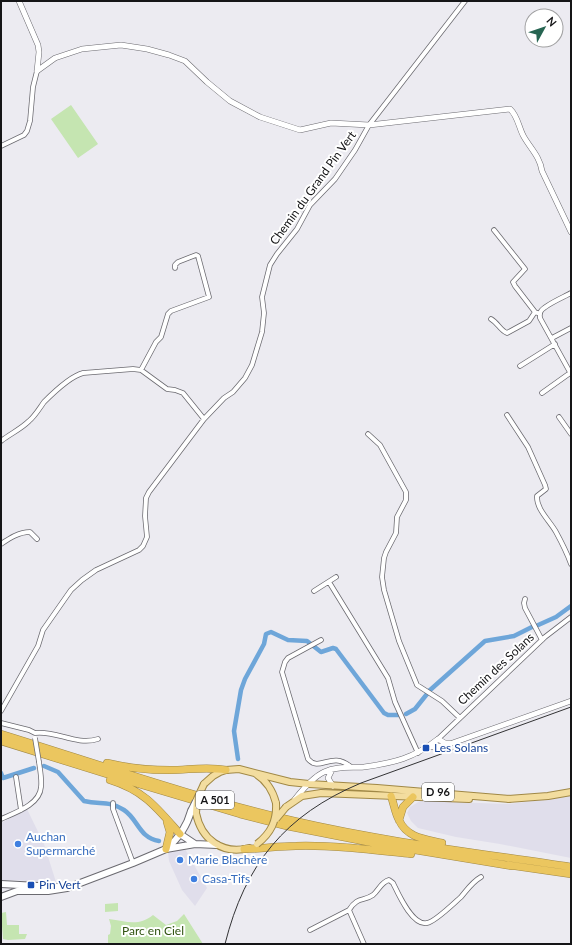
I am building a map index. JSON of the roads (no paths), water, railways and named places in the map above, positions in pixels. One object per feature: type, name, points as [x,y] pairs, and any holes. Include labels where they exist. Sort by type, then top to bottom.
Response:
[{"type":"highway","name":"A 501","points":[[1,734],[235,806],[307,824],[378,838],[571,867]]},
{"type":"highway","name":"A 501","points":[[1,741],[139,784],[240,814],[287,826],[379,844],[512,866],[571,874]]},
{"type":"highway","points":[[29,749],[135,790],[151,801],[180,834]]},
{"type":"highway","points":[[55,751],[137,769],[168,770],[215,768],[226,770]]},
{"type":"highway","points":[[391,796],[399,820],[405,830],[414,836],[536,862]]},
{"type":"highway","points":[[399,820],[403,807],[413,798]]},
{"type":"highway","points":[[163,815],[169,825],[170,832],[166,849]]},
{"type":"highway","points":[[244,849],[280,846],[319,846],[368,849],[512,866]]},
{"type":"main road","points":[[166,849],[187,824],[194,812],[197,800],[204,784],[214,776],[226,770],[239,769],[252,772],[261,777],[268,784],[276,803],[275,820],[269,833],[259,847]]},
{"type":"main road","name":"D 96","points":[[252,772],[290,782],[337,787],[510,799]]},
{"type":"main road","points":[[363,788],[387,792],[391,796]]},
{"type":"main road","name":"D 96","points":[[275,820],[286,806],[295,800],[310,794],[321,793],[413,798],[494,800],[548,796],[571,792]]},
{"type":"main road","points":[[194,812],[202,830],[209,839],[218,845],[230,849],[244,849]]},
{"type":"main road","points":[[180,834],[196,844]]},
{"type":"main road","points":[[1,888],[1,897],[17,891],[48,891],[67,888],[166,849],[196,844],[218,845]]},
{"type":"main road","points":[[1,884],[67,888]]},
{"type":"street","points":[[1,146],[24,135],[27,131],[30,121],[33,88],[37,71],[39,52],[38,45],[19,1]]},
{"type":"street","name":"Chemin du Grand Pin Vert","points":[[1,711],[38,646],[43,630],[71,590],[96,570],[139,550],[143,546],[147,537],[145,516],[146,498],[149,492],[204,419],[224,398],[233,392],[245,378],[252,365],[262,332],[264,313],[262,297],[270,265],[276,254],[297,229],[310,205],[334,179],[369,125],[465,1]]},
{"type":"street","points":[[37,71],[55,58],[82,49],[121,45],[169,55],[184,61],[230,101],[260,117],[300,130],[331,123],[369,125],[504,109],[512,110],[524,137],[541,163],[542,171],[571,232]]},
{"type":"street","points":[[494,230],[525,269],[513,282],[538,313],[571,374],[542,393]]},
{"type":"street","points":[[141,370],[156,342],[161,338],[168,314],[171,311],[209,297],[198,256],[196,255],[178,262],[175,265],[175,268]]},
{"type":"street","points":[[491,319],[496,322],[504,332],[507,333],[529,321],[546,307],[571,294]]},
{"type":"street","points":[[552,338],[571,328]]},
{"type":"street","points":[[520,366],[555,344]]},
{"type":"street","points":[[1,441],[28,423],[48,399],[78,374],[83,373],[133,369],[141,370],[167,389],[176,390],[183,393],[204,419]]},
{"type":"street","points":[[507,415],[528,447],[545,486],[546,489],[537,496],[537,499],[540,508],[565,548],[571,564]]},
{"type":"street","points":[[559,417],[571,434]]},
{"type":"street","points":[[368,434],[380,445],[406,492],[406,500],[397,517],[396,533],[386,552],[382,577],[384,590],[399,641],[417,685],[442,701],[460,718]]},
{"type":"street","points":[[1,544],[18,534],[25,532],[30,532],[36,539]]},
{"type":"street","points":[[314,590],[336,577]]},
{"type":"street","points":[[329,582],[388,678],[395,702],[418,753]]},
{"type":"street","points":[[525,598],[524,608],[542,640]]},
{"type":"street","name":"Chemin des Solans","points":[[438,739],[542,640],[571,617]]},
{"type":"street","points":[[321,640],[288,658],[282,672],[308,759],[312,763],[316,764],[336,760],[344,762],[350,767]]},
{"type":"street","points":[[428,747],[440,747],[571,701]]},
{"type":"street","points":[[1,723],[35,733],[40,732],[54,734],[84,741],[98,739]]},
{"type":"street","points":[[1,819],[21,810],[32,802],[40,792],[39,762],[35,733]]},
{"type":"street","points":[[295,800],[309,784],[325,772],[333,769],[364,767],[412,756],[428,747],[438,739],[445,743],[450,743]]},
{"type":"street","points":[[412,756],[414,744]]},
{"type":"street","points":[[333,769],[328,778],[330,784],[337,787]]},
{"type":"street","points":[[16,777],[21,810]]},
{"type":"street","points":[[113,805],[133,863]]},
{"type":"street","points":[[310,930],[348,910],[357,900],[373,895],[384,881],[389,880],[393,882],[414,918],[420,923],[427,923],[435,919],[480,878]]},
{"type":"street","points":[[348,910],[364,944]]},
{"type":"waterway","points":[[536,626],[556,617],[571,606]]},
{"type":"waterway","points":[[429,691],[485,641],[514,636],[532,627]]},
{"type":"waterway","points":[[238,759],[234,731],[241,690],[245,679],[264,644],[266,634],[271,632],[288,640],[307,641],[321,652],[333,648],[336,649],[384,713],[388,715],[399,715]]},
{"type":"waterway","points":[[406,714],[415,709],[427,694]]},
{"type":"waterway","points":[[44,766],[58,772],[84,801],[109,804],[124,810],[133,818],[147,836],[159,841]]},
{"type":"waterway","points":[[1,773],[3,778],[34,768]]},
{"type":"tram line","points":[[225,944],[233,915],[257,866],[272,846],[290,827],[310,810],[361,783],[571,707]]},
{"type":"place","name":"Les Solans","points":[[426,748]]},
{"type":"place","name":"Auchan Supermarché","points":[[18,844]]},
{"type":"place","name":"Marie Blachère","points":[[180,860]]},
{"type":"place","name":"Casa-Tifs","points":[[194,879]]},
{"type":"place","name":"Pin Vert","points":[[31,885]]},
{"type":"park label","name":"Parc en Ciel","points":[[153,931]]}]
